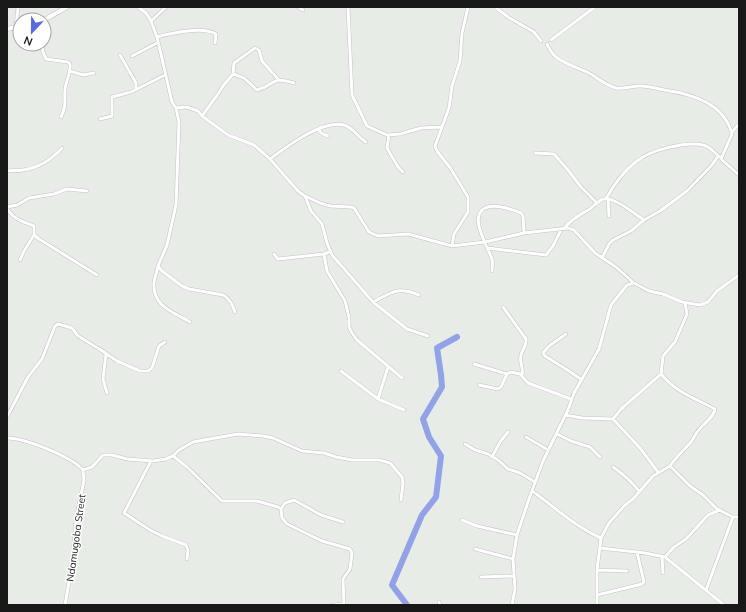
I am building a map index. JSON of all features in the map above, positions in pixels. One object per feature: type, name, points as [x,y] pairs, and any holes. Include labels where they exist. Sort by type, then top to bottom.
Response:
[{"type":"street","points":[[52,15],[67,7]]},
{"type":"street","points":[[138,7],[146,13],[151,21],[157,37],[157,43],[172,102],[176,108],[179,122],[176,205],[167,245],[158,266],[154,282],[155,293],[163,307],[190,322]]},
{"type":"street","points":[[151,21],[166,7]]},
{"type":"street","points":[[298,7],[303,10]]},
{"type":"street","points":[[348,7],[353,97],[368,126],[384,135],[400,134],[420,128],[442,127]]},
{"type":"street","points":[[452,246],[454,234],[468,212],[468,197],[436,148],[436,144],[449,108],[452,86],[460,61],[462,33],[468,7]]},
{"type":"street","points":[[495,7],[508,17],[534,32],[541,41]]},
{"type":"street","points":[[551,40],[596,7]]},
{"type":"street","points":[[157,37],[176,32],[209,31],[216,34],[215,43]]},
{"type":"street","points":[[132,56],[157,43]]},
{"type":"street","points":[[547,44],[554,56],[610,86],[626,89],[639,86],[680,92],[705,101],[717,109],[723,116],[732,132]]},
{"type":"street","points":[[202,116],[233,74],[234,62],[255,48],[259,50],[262,60],[266,66],[279,79],[294,83]]},
{"type":"street","points":[[43,52],[46,59],[68,62],[70,64],[70,71],[65,88],[66,105],[61,117]]},
{"type":"street","points":[[120,55],[136,83],[136,89]]},
{"type":"street","points":[[70,71],[83,75],[94,73]]},
{"type":"street","points":[[100,119],[112,116],[112,97],[136,89],[165,74]]},
{"type":"street","points":[[233,74],[244,78],[257,90],[279,79]]},
{"type":"street","points":[[176,108],[187,107],[198,111],[202,116],[228,135],[254,145],[270,159],[298,191],[305,196],[330,206],[354,208],[366,228],[373,234],[381,236],[408,234],[452,246],[485,242],[524,233],[563,228],[574,230],[589,248],[621,271],[634,283],[649,291],[663,294],[696,306],[708,302],[717,291],[739,275]]},
{"type":"street","points":[[602,258],[613,240],[631,231],[644,220],[660,211],[697,182],[720,157],[731,139],[732,132],[739,124]]},
{"type":"street","points":[[270,159],[303,136],[318,129],[334,125],[343,125],[356,132],[360,139],[366,142]]},
{"type":"street","points":[[318,129],[323,134],[328,136]]},
{"type":"street","points":[[389,135],[387,146],[388,150],[398,167],[403,172]]},
{"type":"street","points":[[609,216],[607,199],[618,181],[637,161],[654,152],[679,145],[702,144],[709,147],[739,175]]},
{"type":"street","points":[[7,171],[37,167],[54,157],[62,148]]},
{"type":"street","points":[[535,153],[554,154],[596,203]]},
{"type":"street","points":[[20,260],[34,235],[34,226],[20,222],[7,208],[17,205],[29,198],[54,194],[67,189],[87,191]]},
{"type":"street","points":[[305,196],[311,211],[322,224],[330,252],[373,302],[407,329],[428,336]]},
{"type":"street","points":[[488,248],[546,255],[563,228],[574,218],[590,209],[601,200],[607,199],[620,204],[644,220]]},
{"type":"street","points":[[492,271],[492,260],[479,228],[478,216],[480,211],[489,206],[494,206],[521,213],[523,216],[524,233]]},
{"type":"street","points":[[34,235],[48,246],[64,254],[97,275]]},
{"type":"street","points":[[274,254],[278,259],[330,252]]},
{"type":"street","points":[[324,254],[327,271],[345,301],[354,337],[402,378]]},
{"type":"street","points":[[158,266],[162,271],[189,290],[223,295],[228,298],[234,312]]},
{"type":"street","points":[[512,605],[515,589],[513,559],[517,536],[520,523],[535,482],[571,399],[601,345],[611,305],[626,285],[634,283]]},
{"type":"street","points":[[373,302],[399,290],[406,290],[419,295]]},
{"type":"street","points":[[597,605],[597,570],[601,538],[608,523],[634,498],[652,476],[670,466],[715,411],[715,409],[689,396],[666,381],[661,374],[663,356],[675,342],[687,314],[685,303]]},
{"type":"street","points":[[503,307],[526,339],[526,345],[520,361],[523,368],[522,376]]},
{"type":"street","points":[[7,417],[28,377],[42,359],[55,326],[61,324],[72,328],[74,333],[117,362],[144,372],[152,368],[159,346],[165,342]]},
{"type":"street","points":[[566,334],[549,346],[543,353],[545,356],[582,380]]},
{"type":"street","points":[[106,354],[103,379],[107,393]]},
{"type":"street","points":[[474,364],[507,374],[511,372],[522,376],[526,381],[532,384],[571,399]]},
{"type":"street","points":[[378,399],[388,367]]},
{"type":"street","points":[[341,370],[378,399],[404,410]]},
{"type":"street","points":[[479,385],[498,389],[501,387],[507,374]]},
{"type":"street","points":[[613,419],[621,409],[661,374]]},
{"type":"street","points":[[565,415],[582,418],[613,419],[640,448],[658,472]]},
{"type":"street","points":[[492,457],[500,442],[508,432]]},
{"type":"street","points":[[7,438],[31,442],[75,462],[84,470],[92,467],[103,455],[151,461],[166,459],[173,456],[178,450],[193,442],[238,434],[263,436],[273,438],[293,448],[302,450],[324,453],[352,460],[379,460],[390,463],[402,477],[403,483],[401,500]]},
{"type":"street","points":[[557,434],[571,441],[590,447],[600,457]]},
{"type":"street","points":[[526,437],[548,450]]},
{"type":"street","points":[[465,444],[492,457],[508,469],[520,473],[535,482]]},
{"type":"street","points":[[173,456],[193,472],[222,501],[258,501],[281,508]]},
{"type":"street","points":[[151,461],[124,513],[150,530],[186,545],[188,550],[187,559]]},
{"type":"street","points":[[613,466],[631,481],[639,491]]},
{"type":"street","points":[[670,466],[690,486],[720,510],[739,518]]},
{"type":"street","name":"Ndamugoba Street","points":[[65,605],[72,564],[76,520],[84,480],[84,470]]},
{"type":"street","points":[[532,491],[580,528],[601,538]]},
{"type":"street","points":[[333,605],[344,603],[343,579],[350,569],[352,550],[322,541],[287,524],[282,518],[281,508],[285,503],[294,500],[320,515],[343,522]]},
{"type":"street","points":[[662,573],[663,557],[686,539],[708,515],[720,510]]},
{"type":"street","points":[[706,590],[720,556],[733,516]]},
{"type":"street","points":[[462,520],[517,536]]},
{"type":"street","points":[[600,548],[637,552],[663,557],[724,605]]},
{"type":"street","points":[[475,549],[513,559]]},
{"type":"street","points":[[597,595],[642,584],[644,582],[637,552]]},
{"type":"street","points":[[597,570],[627,571]]},
{"type":"street","points":[[481,577],[514,576]]},
{"type":"waterway","points":[[407,605],[392,585],[422,515],[436,497],[441,456],[429,437],[423,419],[442,387],[437,348],[457,337]]}]
